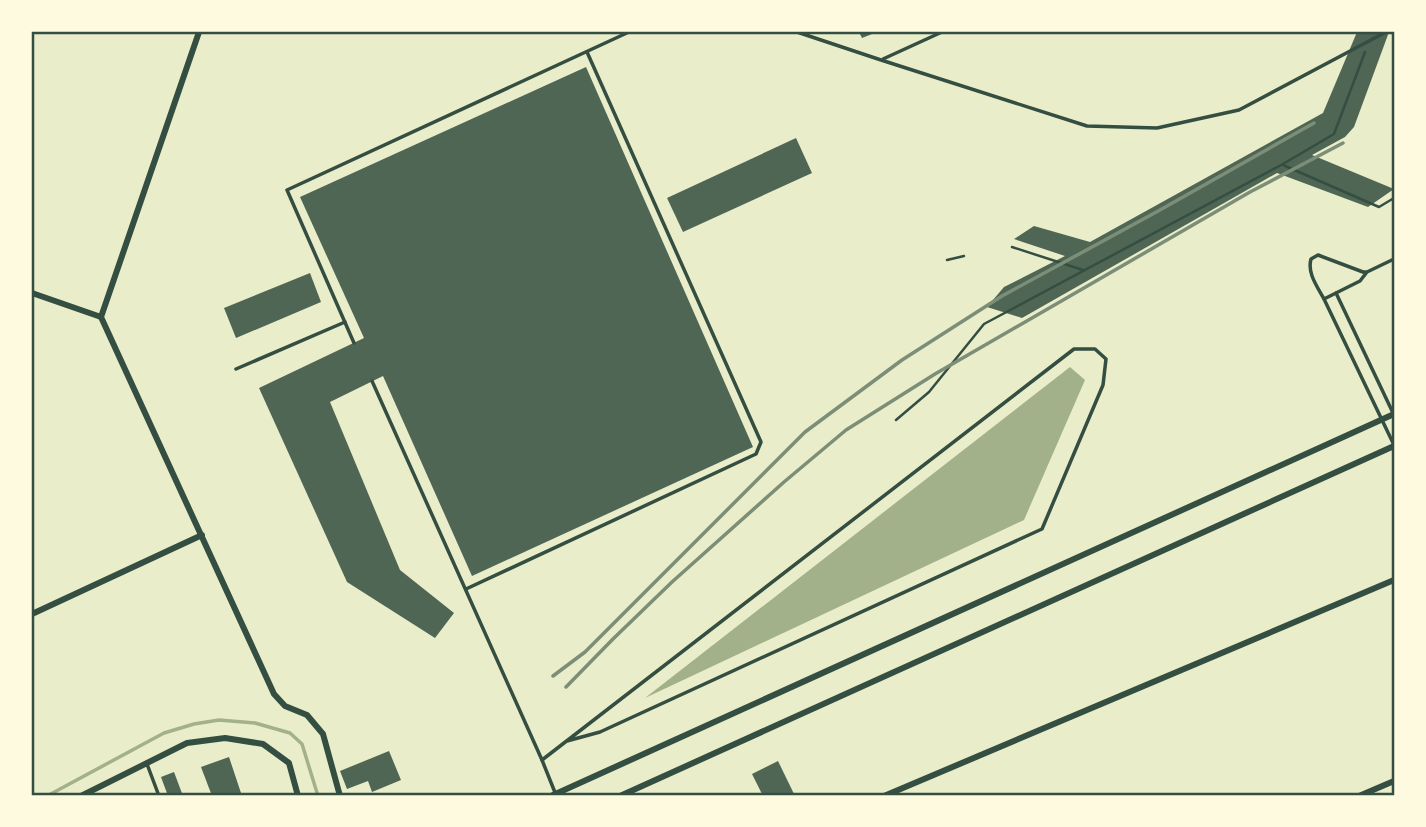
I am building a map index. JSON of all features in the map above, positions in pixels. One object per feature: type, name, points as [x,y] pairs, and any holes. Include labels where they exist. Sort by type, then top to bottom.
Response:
[{"type":"street","points":[[199,32],[101,317],[274,694],[285,706],[307,715],[323,734],[341,796]]},
{"type":"street","points":[[32,293],[101,317]]},
{"type":"street","points":[[554,795],[1394,415]]},
{"type":"street","points":[[620,796],[1395,445]]},
{"type":"street","points":[[32,614],[202,535]]},
{"type":"street","points":[[884,796],[1395,580]]},
{"type":"street","points":[[81,796],[94,792],[146,762],[187,743],[225,738],[263,744],[289,763],[298,796]]},
{"type":"street","points":[[1359,796],[1395,780]]},
{"type":"lane","points":[[354,343],[287,190],[629,32]]},
{"type":"lane","points":[[797,32],[1087,125],[1157,128],[1239,110],[1386,32]]},
{"type":"lane","points":[[881,60],[942,32]]},
{"type":"lane","points":[[466,589],[756,454],[761,442],[587,52]]},
{"type":"lane","points":[[1367,272],[1322,256],[1314,256],[1309,270],[1395,445]]},
{"type":"lane","points":[[1324,299],[1360,281],[1367,272],[1395,259]]},
{"type":"lane","points":[[1336,293],[1394,415]]},
{"type":"lane","points":[[236,369],[345,322]]},
{"type":"lane","points":[[542,760],[1074,349],[1095,349],[1106,359],[1103,385],[1042,528],[600,732],[567,741]]},
{"type":"lane","points":[[372,381],[542,760],[554,795]]},
{"type":"lane","points":[[146,762],[159,796]]},
{"type":"path","points":[[896,420],[937,382],[984,324],[1334,134],[1368,44]]},
{"type":"path","points":[[1283,164],[1379,207],[1395,198]]},
{"type":"path","points":[[1013,247],[1083,270]]},
{"type":"path","points":[[947,260],[964,256]]},
{"type":"shaded area","points":[[1070,367],[1085,380],[1024,520],[645,698]]},
{"type":"building","points":[[859,32],[877,32],[862,38]]},
{"type":"building","points":[[1357,32],[1389,32],[1354,127],[1345,137],[1312,155],[1394,189],[1368,207],[1277,173],[1022,318],[987,307],[1004,287],[1065,256],[1014,239],[1034,226],[1090,242],[1323,113]]},
{"type":"building","points":[[586,67],[753,447],[472,576],[383,376],[330,402],[400,570],[454,613],[435,638],[347,582],[259,388],[364,338],[300,197]]},
{"type":"building","points":[[796,138],[812,173],[683,232],[667,198]]},
{"type":"building","points":[[310,273],[321,302],[236,338],[224,308]]},
{"type":"building","points":[[389,751],[401,780],[372,792],[368,781],[347,789],[340,771]]},
{"type":"building","points":[[229,757],[242,796],[212,796],[201,767]]},
{"type":"building","points":[[778,761],[795,796],[763,796],[752,774]]},
{"type":"building","points":[[174,772],[183,796],[168,796],[161,777]]},
{"type":"waterway","points":[[47,796],[164,733],[219,720],[255,723],[290,733],[302,744],[318,796]]},
{"type":"railway","points":[[553,676],[585,652],[805,432],[902,360],[1002,296],[1314,123]]},
{"type":"railway","points":[[566,687],[672,582],[846,430],[935,374],[1250,192],[1343,143]]}]
